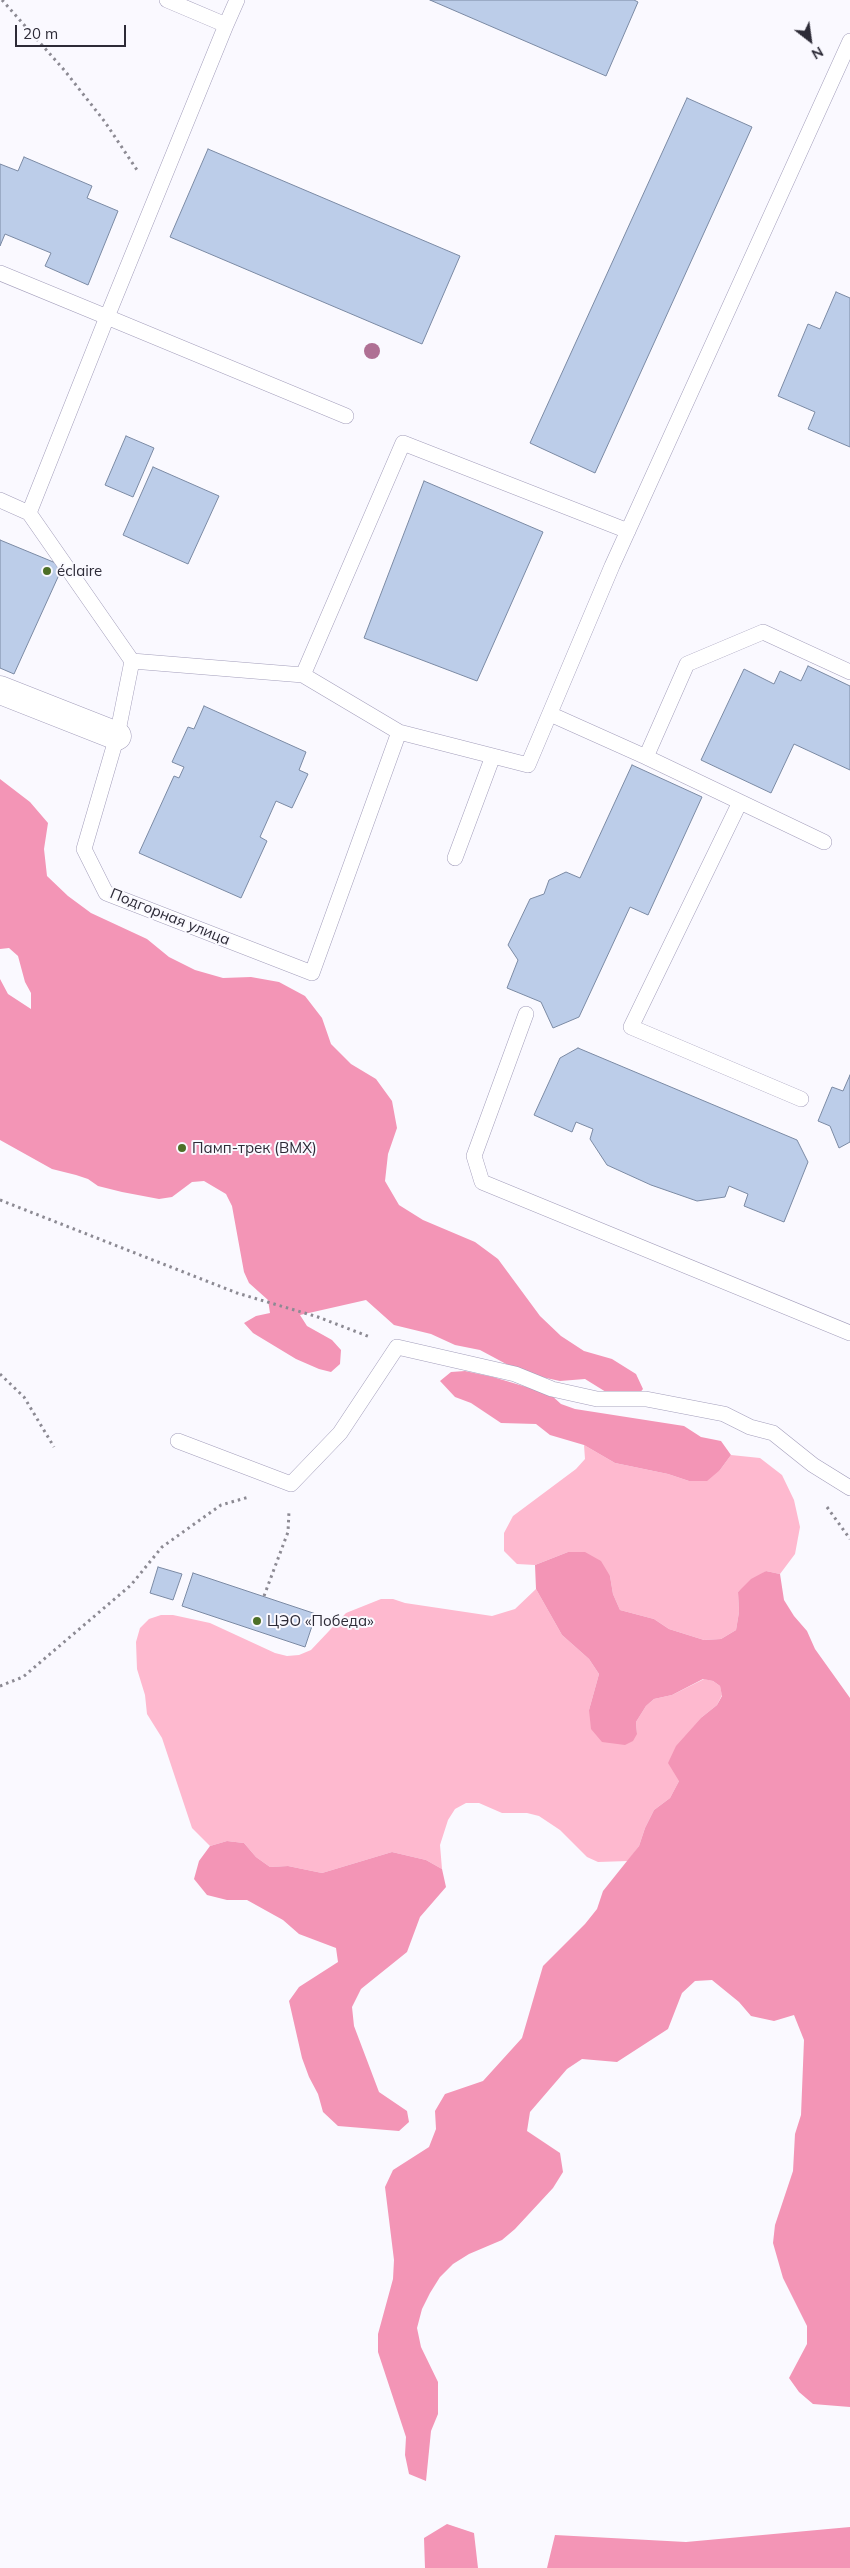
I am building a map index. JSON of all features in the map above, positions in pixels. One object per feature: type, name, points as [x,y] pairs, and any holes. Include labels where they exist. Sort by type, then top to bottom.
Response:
[{"type":"street","points":[[0,690],[118,736]]},
{"type":"lane","points":[[167,0],[226,25]]},
{"type":"lane","points":[[29,513],[237,0]]},
{"type":"lane","points":[[0,500],[29,513],[132,661],[303,675],[399,732],[528,765],[628,531],[850,41]]},
{"type":"lane","points":[[0,273],[346,416]]},
{"type":"lane","points":[[303,675],[403,443],[628,531]]},
{"type":"lane","points":[[646,757],[687,664],[763,632],[850,672]]},
{"type":"lane","name":"Подгорная улица","points":[[132,661],[118,736],[84,848],[106,893],[312,973],[399,732]]},
{"type":"lane","points":[[550,714],[646,757],[824,842]]},
{"type":"lane","points":[[456,858],[493,756]]},
{"type":"lane","points":[[740,802],[631,1027],[801,1098]]},
{"type":"lane","points":[[526,1014],[474,1156],[482,1182],[850,1333]]},
{"type":"lane","points":[[178,1441],[291,1484],[340,1433],[397,1347],[515,1374],[552,1389],[597,1399],[646,1399],[724,1414],[750,1427],[773,1433],[813,1465],[850,1488]]},
{"type":"path","points":[[2,0],[65,71],[105,122],[155,200]]},
{"type":"path","points":[[0,1200],[237,1293],[318,1316],[397,1347]]},
{"type":"path","points":[[0,1374],[24,1397],[54,1447]]},
{"type":"path","points":[[0,1686],[23,1678],[112,1599],[131,1585],[162,1548],[221,1505],[291,1484],[288,1532],[264,1596]]},
{"type":"shaded area","points":[[0,779],[30,802],[48,823],[44,849],[47,876],[68,896],[91,913],[147,939],[169,957],[195,970],[223,978],[251,977],[279,982],[305,996],[322,1018],[331,1044],[351,1064],[376,1079],[392,1101],[397,1128],[388,1154],[385,1181],[399,1205],[423,1220],[475,1242],[498,1259],[540,1316],[561,1336],[584,1351],[612,1359],[636,1374],[643,1389],[638,1395],[606,1392],[585,1379],[560,1381],[523,1373],[480,1350],[455,1345],[431,1334],[394,1325],[366,1300],[300,1315],[307,1326],[332,1340],[341,1350],[340,1364],[331,1372],[319,1369],[296,1359],[253,1333],[244,1323],[256,1316],[270,1313],[268,1300],[249,1283],[244,1272],[232,1206],[226,1194],[204,1181],[192,1182],[172,1197],[159,1199],[122,1192],[98,1186],[88,1179],[76,1175],[52,1169],[0,1140],[0,979],[8,994],[31,1009],[31,993],[25,982],[18,956],[9,948],[0,949]]},
{"type":"shaded area","points":[[465,1371],[493,1377],[550,1394],[561,1404],[575,1409],[684,1426],[701,1437],[721,1441],[731,1455],[720,1470],[707,1481],[689,1481],[668,1474],[615,1463],[584,1445],[550,1435],[536,1424],[501,1423],[471,1403],[455,1397],[440,1381],[451,1372]]},
{"type":"shaded area","points":[[584,1445],[615,1463],[668,1474],[689,1481],[720,1470],[731,1455],[760,1458],[782,1475],[794,1500],[800,1527],[795,1554],[780,1574],[766,1571],[738,1592],[739,1612],[736,1630],[721,1639],[704,1640],[669,1629],[654,1619],[620,1610],[613,1594],[610,1576],[568,1552],[535,1565],[517,1564],[504,1551],[504,1533],[513,1516],[576,1469],[585,1459]]},
{"type":"shaded area","points":[[568,1552],[585,1552],[601,1561],[610,1576],[613,1594],[620,1610],[654,1619],[669,1629],[704,1640],[721,1639],[736,1630],[739,1612],[738,1592],[751,1579],[766,1571],[780,1574],[784,1600],[794,1616],[807,1631],[815,1649],[850,1698],[850,2407],[813,2404],[799,2392],[789,2378],[807,2344],[807,2326],[783,2278],[773,2243],[775,2225],[793,2171],[795,2134],[801,2115],[804,2040],[794,2015],[774,2021],[751,2016],[739,2002],[712,1980],[695,1981],[682,1993],[668,2029],[617,2062],[582,2059],[567,2069],[530,2112],[527,2131],[560,2153],[563,2172],[553,2188],[515,2229],[502,2240],[469,2254],[453,2264],[440,2277],[430,2293],[422,2309],[417,2328],[421,2347],[438,2382],[438,2414],[431,2431],[426,2481],[409,2474],[405,2455],[406,2437],[378,2352],[378,2334],[393,2279],[394,2260],[385,2187],[393,2170],[429,2147],[436,2129],[435,2111],[445,2094],[483,2081],[522,2038],[543,1966],[585,1924],[597,1909],[603,1891],[639,1846],[654,1810],[670,1798],[679,1781],[668,1763],[676,1746],[702,1717],[717,1705],[722,1696],[720,1686],[713,1681],[703,1679],[672,1695],[654,1699],[646,1706],[636,1722],[637,1734],[633,1741],[625,1745],[602,1742],[591,1729],[589,1710],[599,1674],[589,1659],[562,1635],[536,1589],[535,1565]]},
{"type":"shaded area","points":[[536,1589],[562,1635],[589,1659],[599,1674],[589,1710],[637,1734],[636,1722],[646,1706],[654,1699],[672,1695],[704,1679],[713,1681],[720,1686],[722,1695],[717,1705],[702,1717],[679,1781],[670,1798],[654,1810],[639,1846],[628,1861],[598,1862],[587,1857],[560,1830],[539,1816],[527,1813],[502,1813],[479,1803],[466,1803],[455,1809],[448,1820],[440,1845],[442,1869],[426,1860],[392,1852],[322,1873],[288,1866],[270,1867],[256,1857],[244,1843],[227,1841],[210,1846],[192,1828],[162,1738],[147,1714],[145,1695],[137,1669],[136,1642],[140,1628],[149,1619],[161,1615],[173,1615],[210,1623],[275,1653],[287,1656],[299,1655],[311,1650],[346,1613],[381,1599],[393,1599],[405,1603],[492,1616],[515,1609]]},
{"type":"shaded area","points":[[227,1841],[244,1843],[256,1857],[270,1867],[288,1866],[322,1873],[392,1852],[426,1860],[442,1869],[446,1887],[420,1917],[407,1952],[361,1989],[352,2007],[354,2026],[379,2092],[407,2111],[409,2122],[399,2131],[338,2126],[323,2112],[318,2094],[302,2058],[289,2001],[299,1987],[338,1962],[336,1948],[299,1934],[283,1920],[247,1900],[227,1900],[207,1895],[194,1879],[199,1861],[210,1846]]},
{"type":"shaded area","points":[[447,2524],[474,2533],[478,2568],[425,2568],[424,2538]]},
{"type":"shaded area","points":[[850,2527],[850,2568],[547,2568],[555,2535],[686,2542]]},
{"type":"building","points":[[430,0],[634,0],[638,2],[606,76]]},
{"type":"building","points":[[687,98],[752,127],[595,473],[530,443]]},
{"type":"building","points":[[208,149],[460,256],[422,344],[170,237]]},
{"type":"building","points":[[24,157],[92,186],[87,198],[118,211],[88,285],[45,266],[51,253],[5,234],[0,246],[0,164],[18,171]]},
{"type":"building","points":[[836,292],[850,298],[850,447],[808,429],[815,412],[778,396],[808,324],[820,329]]},
{"type":"building","points":[[126,436],[154,448],[133,497],[105,485]]},
{"type":"building","points":[[153,467],[219,496],[188,564],[123,535]]},
{"type":"building","points":[[424,481],[543,532],[477,681],[364,638]]},
{"type":"building","points":[[0,540],[63,566],[14,674],[0,668]]},
{"type":"building","points":[[808,666],[850,686],[850,770],[794,744],[771,793],[701,760],[744,669],[774,684],[780,671],[801,681]]},
{"type":"building","points":[[204,706],[306,752],[299,770],[308,774],[292,808],[276,801],[260,837],[267,841],[241,898],[139,853],[174,776],[179,778],[184,767],[172,762],[188,727],[194,729]]},
{"type":"building","points":[[632,765],[702,797],[648,915],[630,907],[579,1017],[553,1028],[541,1002],[507,988],[518,960],[508,945],[530,899],[544,894],[549,880],[566,872],[580,878]]},
{"type":"building","points":[[578,1048],[797,1140],[808,1162],[784,1222],[744,1206],[748,1194],[729,1186],[725,1197],[697,1201],[651,1185],[607,1165],[590,1139],[593,1129],[576,1122],[572,1132],[534,1115],[560,1058]]},
{"type":"building","points":[[850,1075],[850,1142],[839,1148],[830,1126],[818,1121],[832,1087],[843,1091]]},
{"type":"building","points":[[158,1567],[182,1574],[173,1600],[150,1593]]},
{"type":"building","name":"ЦЭО «Победа»","points":[[193,1573],[316,1614],[305,1647],[182,1606]]},
{"type":"place","name":"éclaire","points":[[47,571]]},
{"type":"place","name":"Памп-трек (BMX)","points":[[182,1148]]},
{"type":"place","name":"ЦЭО «Победа»","points":[[257,1621]]}]
